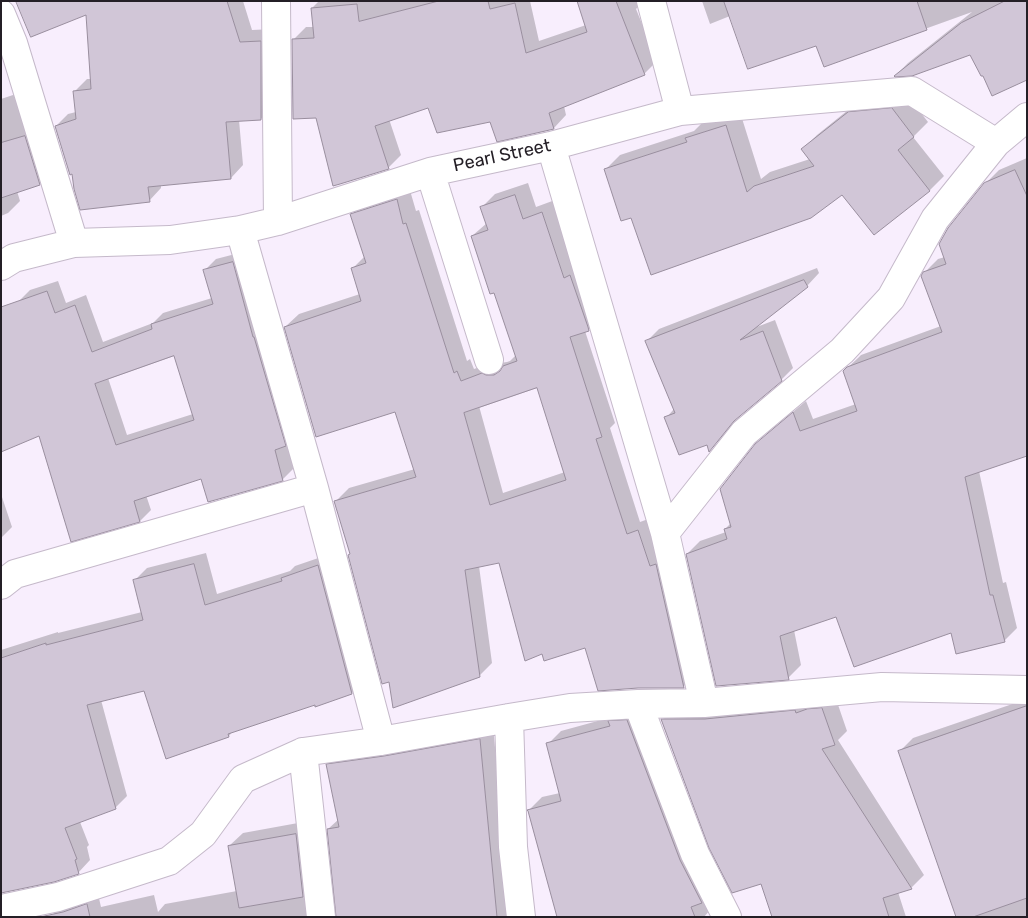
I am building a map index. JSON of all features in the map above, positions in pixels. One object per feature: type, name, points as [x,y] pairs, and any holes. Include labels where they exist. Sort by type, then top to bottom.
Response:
[{"type":"street","points":[[276,1],[278,220]]},
{"type":"street","points":[[651,1],[680,111]]},
{"type":"street","points":[[1,14],[13,43],[74,243]]},
{"type":"street","name":"Pearl Street","points":[[1,266],[14,258],[74,243],[170,240],[240,230],[278,220],[430,172],[551,146],[680,111],[912,91],[996,143]]},
{"type":"street","points":[[665,533],[744,433],[842,351],[891,298],[935,219],[996,143],[1027,117]]},
{"type":"street","points":[[551,146],[665,533],[704,702]]},
{"type":"street","points":[[430,172],[489,360]]},
{"type":"street","points":[[240,230],[314,488],[381,741]]},
{"type":"street","points":[[1,585],[15,574],[314,488]]},
{"type":"street","points":[[1,909],[58,897],[169,861],[202,834],[243,779],[303,752],[381,741],[570,708],[704,702],[882,687],[1027,690]]},
{"type":"street","points":[[638,704],[695,854],[727,917]]},
{"type":"street","points":[[509,718],[513,847],[521,917]]},
{"type":"street","points":[[303,752],[321,917]]},
{"type":"building","points":[[16,1],[227,1],[240,42],[261,41],[261,120],[226,122],[231,179],[148,187],[150,202],[80,210],[72,174],[70,175],[55,126],[76,119],[73,91],[91,89],[86,15],[31,37]]},
{"type":"building","points":[[439,1],[488,1],[490,9],[515,3],[526,53],[587,32],[577,1],[616,1],[645,75],[549,113],[554,129],[497,142],[490,122],[437,133],[428,108],[375,126],[389,169],[333,186],[316,118],[293,119],[292,39],[314,38],[311,8],[357,4],[359,21]]},
{"type":"building","points":[[724,1],[917,1],[927,30],[824,67],[816,46],[748,69]]},
{"type":"building","points":[[1005,1],[1027,1],[1027,80],[992,96],[983,76],[981,76],[970,55],[912,76],[894,76],[961,23]]},
{"type":"building","points":[[892,108],[914,137],[898,150],[930,191],[874,235],[842,195],[811,218],[651,275],[631,218],[621,221],[604,169],[687,142],[685,138],[726,125],[747,192],[754,186],[814,166],[801,149],[848,112]]},
{"type":"building","points":[[25,136],[40,185],[1,198],[1,143]]},
{"type":"building","points":[[1015,170],[1027,196],[1027,456],[965,477],[990,595],[993,595],[1005,642],[956,654],[951,633],[854,667],[836,617],[780,636],[789,680],[716,686],[686,554],[727,539],[724,529],[731,527],[720,489],[755,444],[793,412],[800,431],[857,411],[843,371],[847,367],[942,332],[921,276],[923,272],[946,264],[939,244],[948,228],[984,183]]},
{"type":"building","points":[[515,195],[523,219],[542,212],[564,278],[570,275],[589,331],[570,337],[602,437],[596,439],[627,534],[638,530],[650,566],[656,564],[684,688],[638,688],[598,691],[585,648],[544,661],[542,654],[525,661],[499,563],[465,570],[480,677],[393,708],[389,682],[382,684],[348,555],[350,554],[334,501],[416,477],[395,412],[316,437],[284,327],[361,301],[351,268],[366,263],[350,214],[397,199],[403,224],[406,223],[454,373],[457,371],[461,381],[482,373],[494,375],[503,366],[517,361],[494,293],[490,294],[471,236],[488,230],[480,207]],"holes":[[[537,388],[566,480],[490,505],[464,413]]]},
{"type":"building","points":[[233,262],[253,337],[286,446],[275,450],[283,481],[208,502],[201,479],[134,501],[140,522],[71,542],[39,436],[1,452],[1,307],[47,291],[55,313],[75,305],[92,352],[152,329],[151,324],[213,304],[203,270]],"holes":[[[174,356],[194,420],[116,445],[95,384]]]},
{"type":"building","points":[[804,280],[808,287],[740,340],[763,331],[782,381],[734,421],[709,452],[707,445],[679,455],[664,417],[675,413],[645,341]]},
{"type":"building","points":[[194,564],[205,605],[282,581],[281,578],[318,565],[352,694],[228,734],[229,737],[166,759],[144,691],[87,705],[116,809],[65,828],[77,859],[75,860],[79,874],[54,882],[1,893],[1,658],[46,643],[46,645],[143,620],[133,580]]},
{"type":"building","points":[[1027,706],[1027,898],[973,917],[956,917],[898,751]]},
{"type":"building","points":[[822,708],[835,745],[822,749],[912,889],[883,898],[889,917],[772,917],[761,884],[732,893],[709,848],[661,719],[705,719],[795,710],[796,713],[807,709]]},
{"type":"building","points":[[627,720],[680,860],[702,903],[691,907],[695,917],[557,917],[527,810],[561,801],[546,743],[610,726],[608,721]]},
{"type":"building","points":[[480,739],[497,917],[336,917],[327,829],[339,827],[326,764]]},
{"type":"building","points":[[296,834],[303,897],[239,908],[228,846]]},
{"type":"building","points":[[87,904],[90,917],[40,917],[63,912]]}]
